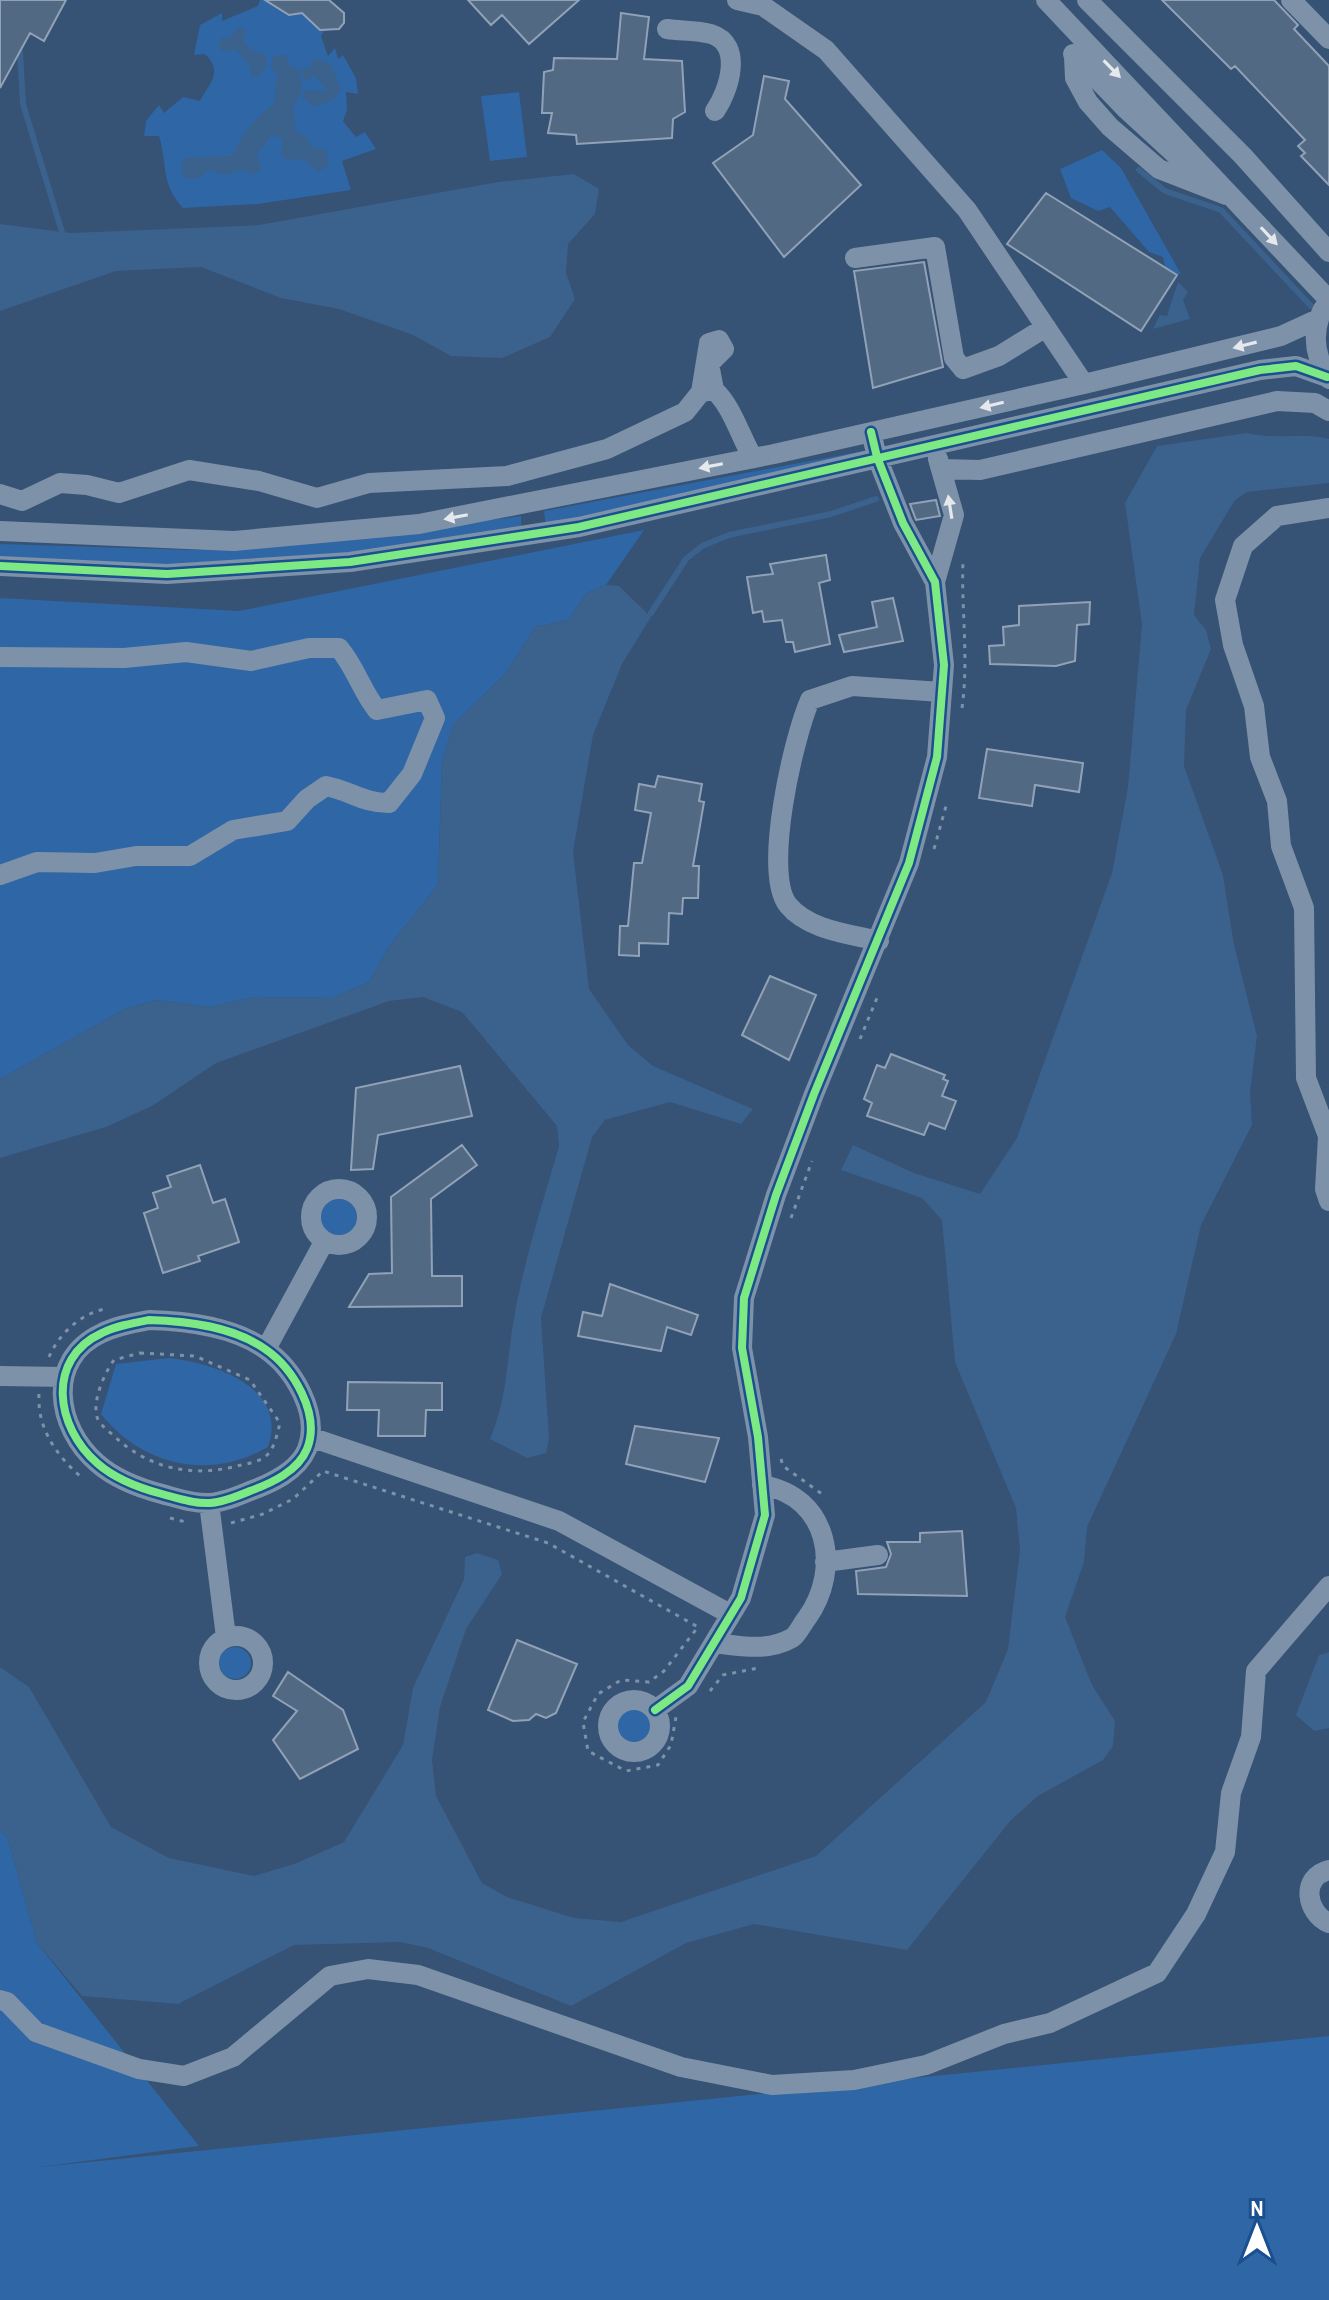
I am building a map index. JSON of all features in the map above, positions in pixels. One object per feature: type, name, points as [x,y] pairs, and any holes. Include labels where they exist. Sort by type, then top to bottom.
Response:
[{"type":"street","points":[[737,0],[763,6],[826,50],[967,210],[1084,384]]},
{"type":"street","points":[[1046,0],[1213,189]]},
{"type":"street","points":[[1087,0],[1208,120],[1329,252]]},
{"type":"street","points":[[1291,0],[1329,39]]},
{"type":"street","points":[[1072,27],[1075,78],[1088,102],[1110,127],[1159,169],[1234,198]]},
{"type":"street","points":[[667,29],[714,35],[730,50],[731,69],[724,99],[715,111]]},
{"type":"street","points":[[1074,57],[1234,198],[1329,299],[1318,319],[1315,339],[1318,359],[1328,378]]},
{"type":"street","points":[[1159,169],[1208,120]]},
{"type":"street","points":[[855,258],[935,247],[954,358],[963,369],[999,356],[1046,327]]},
{"type":"street","points":[[0,531],[35,536],[234,541],[419,524],[922,421],[1281,336],[1318,319]]},
{"type":"street","points":[[0,566],[167,574],[350,562],[579,527],[1260,370],[1296,366],[1328,378]]},
{"type":"street","points":[[0,494],[22,501],[60,483],[87,485],[119,493],[189,470],[259,481],[317,498],[369,483],[507,476],[607,449],[685,412],[707,391],[725,399],[735,428],[753,458]]},
{"type":"street","points":[[941,469],[980,470],[1277,401],[1315,403],[1329,411]]},
{"type":"street","points":[[655,1710],[688,1686],[741,1598],[765,1515],[742,1348],[744,1298],[776,1195],[814,1094],[909,863],[937,757],[944,665],[935,582],[954,515],[934,444],[922,421]]},
{"type":"street","points":[[871,432],[877,457],[903,523],[935,582]]},
{"type":"street","points":[[1329,508],[1277,516],[1243,546],[1225,600],[1233,645],[1254,706],[1260,757],[1277,801],[1281,846],[1304,908],[1306,1078],[1328,1136],[1325,1189],[1329,1201]]},
{"type":"street","points":[[0,657],[124,658],[186,652],[251,661],[309,648],[339,648],[353,665],[365,695],[377,710],[427,700],[435,718],[412,774],[389,803],[367,803],[348,790],[326,786],[307,799],[287,821],[233,830],[190,856],[136,856],[95,863],[37,862],[0,875]]},
{"type":"street","points":[[879,941],[822,927],[788,904],[778,877],[778,847],[799,725],[810,700],[852,686],[942,692]]},
{"type":"street","points":[[266,1349],[324,1242]]},
{"type":"street","points":[[149,1320],[198,1323],[266,1349],[288,1372],[305,1399],[310,1437],[307,1450],[283,1477],[209,1503],[152,1491],[122,1480],[99,1465],[81,1448],[69,1428],[61,1392],[64,1377],[70,1360],[81,1347],[101,1333],[149,1320]]},
{"type":"street","points":[[0,1376],[64,1377]]},
{"type":"street","points":[[310,1437],[559,1521],[730,1614]]},
{"type":"street","points":[[714,1643],[759,1648],[793,1637],[820,1600],[827,1549],[812,1513],[784,1489],[762,1485]]},
{"type":"street","points":[[209,1503],[226,1637]]},
{"type":"street","points":[[825,1562],[878,1555]]},
{"type":"street","points":[[0,2000],[7,2002],[36,2032],[139,2069],[184,2076],[233,2057],[330,1976],[368,1969],[418,1975],[681,2067],[772,2085],[854,2080],[926,2065],[1004,2034],[1050,2023],[1157,1973],[1196,1914],[1225,1852],[1231,1793],[1251,1737],[1256,1671],[1329,1586]]},
{"type":"street","points":[[1329,1870],[1322,1872],[1310,1885],[1309,1903],[1318,1918],[1329,1923]]},
{"type":"path","points":[[962,709],[967,669],[961,598],[963,559]]},
{"type":"path","points":[[930,860],[942,831],[946,804]]},
{"type":"path","points":[[854,1052],[877,997]]},
{"type":"path","points":[[786,1230],[815,1150]]},
{"type":"path","points":[[90,1485],[66,1464],[47,1438],[38,1407],[40,1378],[53,1348],[71,1326],[91,1312],[117,1306]]},
{"type":"path","points":[[140,1353],[195,1356],[218,1364],[250,1380],[270,1408],[280,1423],[275,1444],[265,1457],[228,1469],[185,1471],[159,1466],[126,1447],[99,1422],[95,1409],[106,1371],[114,1360],[140,1353]]},
{"type":"path","points":[[780,1453],[783,1466],[818,1489],[827,1502]]},
{"type":"path","points":[[231,1536],[231,1521],[263,1514],[293,1499],[323,1471],[548,1543],[698,1627],[664,1671],[649,1682],[621,1680],[598,1694],[583,1722],[588,1751],[626,1771],[658,1765],[671,1745],[676,1714]]},
{"type":"path","points":[[167,1518],[191,1522]]},
{"type":"path","points":[[707,1694],[723,1675],[767,1665]]},
{"type":"shaded area","points":[[260,0],[327,1],[344,13],[339,29],[324,31],[321,36],[328,56],[335,48],[338,59],[343,55],[356,78],[358,94],[346,92],[347,110],[343,121],[356,137],[365,132],[376,149],[342,161],[351,190],[258,204],[183,208],[168,182],[159,136],[144,136],[146,121],[159,105],[164,113],[183,97],[200,101],[211,83],[214,67],[211,61],[205,54],[194,55],[200,25],[222,13],[222,21],[258,6]]},
{"type":"shaded area","points":[[239,27],[246,29],[243,40],[249,49],[266,56],[267,65],[259,76],[252,77],[249,64],[236,50],[222,51],[219,47],[221,37],[228,39]]},
{"type":"shaded area","points":[[286,55],[290,66],[299,69],[303,88],[293,109],[296,131],[308,139],[310,146],[326,150],[329,165],[318,172],[304,159],[287,160],[281,155],[283,139],[272,135],[257,154],[261,168],[255,174],[241,169],[226,175],[209,170],[200,178],[184,178],[181,168],[184,158],[232,156],[255,121],[274,105],[277,74],[271,66],[274,56]]},
{"type":"shaded area","points":[[315,58],[331,65],[341,90],[334,99],[313,107],[306,99],[302,100],[305,90],[325,91],[325,86],[314,75],[305,82],[301,69],[310,67]]},
{"type":"shaded area","points":[[519,92],[527,157],[490,161],[481,96]]},
{"type":"shaded area","points":[[1102,150],[1121,168],[1181,274],[1166,273],[1163,257],[1149,252],[1110,207],[1098,211],[1071,198],[1060,169]]},
{"type":"shaded area","points":[[574,174],[599,189],[595,214],[568,244],[566,273],[575,299],[550,337],[502,358],[451,356],[413,335],[339,309],[281,298],[201,267],[116,271],[0,311],[0,224],[71,233],[259,225],[498,182]]},
{"type":"shaded area","points":[[1178,282],[1188,292],[1183,300],[1190,319],[1153,329],[1160,315],[1167,316]]},
{"type":"shaded area","points":[[1247,433],[1329,439],[1329,483],[1247,492],[1235,500],[1200,558],[1194,615],[1206,630],[1211,649],[1186,710],[1184,766],[1223,875],[1234,945],[1257,1036],[1250,1092],[1252,1125],[1201,1225],[1176,1334],[1087,1527],[1084,1562],[1065,1617],[1092,1685],[1115,1721],[1113,1746],[1103,1760],[1038,1796],[1011,1820],[907,1950],[754,1924],[686,1943],[571,2006],[428,1948],[400,1942],[294,1945],[178,2004],[82,1996],[37,1943],[7,1836],[0,1831],[0,1667],[29,1687],[111,1827],[169,1858],[254,1876],[297,1863],[344,1842],[403,1745],[413,1688],[464,1579],[465,1557],[477,1553],[498,1560],[502,1574],[466,1629],[440,1707],[432,1760],[436,1796],[482,1883],[507,1897],[574,1918],[621,1922],[816,1856],[986,1702],[1008,1649],[1020,1550],[1016,1508],[955,1362],[942,1220],[922,1198],[841,1170],[853,1145],[914,1173],[980,1194],[1017,1138],[1112,873],[1128,787],[1142,624],[1125,503],[1157,446]]},
{"type":"shaded area","points":[[863,451],[863,455],[546,527],[544,511]]},
{"type":"shaded area","points":[[521,516],[521,529],[366,553],[198,566],[0,560],[0,544],[193,550],[275,547]]},
{"type":"shaded area","points":[[644,530],[606,585],[587,593],[568,620],[535,627],[505,674],[453,725],[442,762],[438,885],[390,945],[369,982],[332,998],[255,997],[210,1007],[156,1000],[125,1009],[0,1079],[0,598],[239,611]]},
{"type":"shaded area","points":[[606,585],[619,586],[651,617],[622,664],[593,735],[573,852],[589,989],[628,1045],[653,1066],[753,1109],[741,1124],[670,1102],[605,1120],[592,1137],[541,1318],[549,1439],[546,1453],[527,1458],[490,1439],[502,1401],[525,1265],[559,1146],[557,1126],[462,1012],[423,997],[389,1001],[216,1063],[152,1106],[106,1127],[0,1158],[0,1079],[125,1009],[156,1000],[210,1007],[255,997],[332,998],[369,982],[390,945],[438,885],[442,762],[453,725],[505,674],[535,627],[568,620],[587,593]]},
{"type":"shaded area","points":[[339,1199],[352,1204],[357,1217],[352,1230],[339,1235],[326,1230],[321,1217],[326,1204]]},
{"type":"shaded area","points":[[169,1358],[226,1373],[258,1394],[268,1409],[272,1426],[268,1447],[223,1464],[178,1463],[136,1446],[118,1432],[101,1414],[116,1364]]},
{"type":"shaded area","points":[[235,1647],[246,1652],[251,1663],[246,1674],[235,1679],[224,1674],[219,1663],[224,1652]]},
{"type":"shaded area","points":[[1329,1652],[1329,1728],[1314,1731],[1296,1715],[1319,1655]]},
{"type":"shaded area","points":[[634,1709],[646,1714],[651,1726],[646,1738],[634,1743],[622,1738],[617,1726],[622,1714]]},
{"type":"shaded area","points":[[0,1831],[7,1836],[37,1943],[199,2146],[40,2167],[1329,2036],[1329,2300],[0,2300]]},
{"type":"building","points":[[0,0],[66,0],[44,41],[30,33],[0,88]]},
{"type":"building","points":[[265,0],[329,0],[344,13],[344,23],[339,29],[320,30],[302,13],[289,15]]},
{"type":"building","points":[[468,0],[579,0],[529,44],[502,15],[491,25]]},
{"type":"building","points":[[1162,0],[1274,0],[1298,25],[1294,29],[1329,66],[1329,185],[1301,156],[1305,153],[1298,146],[1305,140],[1235,66],[1231,69]]},
{"type":"building","points":[[621,13],[649,17],[644,59],[682,61],[685,112],[673,119],[672,138],[577,144],[576,135],[548,133],[552,113],[542,113],[544,72],[553,70],[554,58],[617,59]]},
{"type":"building","points":[[764,76],[789,81],[785,99],[861,185],[784,257],[713,163],[753,135]]},
{"type":"building","points":[[1046,193],[1177,275],[1141,331],[1007,244]]},
{"type":"building","points":[[924,262],[943,367],[873,388],[854,271]]},
{"type":"building","points":[[936,500],[940,516],[916,520],[910,504]]},
{"type":"building","points":[[826,555],[830,580],[819,583],[830,644],[795,652],[793,642],[786,642],[782,620],[764,622],[762,611],[753,613],[747,577],[773,574],[770,564]]},
{"type":"building","points":[[893,598],[903,641],[844,652],[839,635],[877,627],[872,602]]},
{"type":"building","points":[[1090,602],[1089,624],[1077,625],[1075,661],[1056,666],[990,664],[989,646],[1004,645],[1003,627],[1019,625],[1019,606]]},
{"type":"building","points":[[987,749],[1083,763],[1079,792],[1035,785],[1032,806],[979,798]]},
{"type":"building","points":[[658,776],[702,784],[699,801],[704,802],[693,866],[699,866],[698,898],[683,898],[682,914],[669,913],[668,944],[639,943],[639,956],[619,955],[620,926],[628,926],[634,863],[642,863],[651,813],[635,810],[639,784],[655,787]]},
{"type":"building","points":[[770,976],[816,995],[789,1060],[742,1035]]},
{"type":"building","points":[[891,1054],[945,1075],[943,1079],[948,1081],[942,1096],[956,1101],[945,1129],[929,1123],[924,1135],[867,1116],[872,1103],[864,1099],[877,1065],[885,1068]]},
{"type":"building","points":[[460,1066],[472,1116],[378,1135],[373,1169],[351,1170],[356,1088]]},
{"type":"building","points":[[462,1145],[477,1165],[431,1199],[432,1276],[462,1276],[462,1306],[349,1307],[369,1274],[392,1273],[391,1197]]},
{"type":"building","points":[[200,1165],[213,1203],[225,1199],[239,1242],[198,1256],[200,1261],[163,1273],[144,1213],[158,1208],[153,1193],[171,1187],[167,1176]]},
{"type":"building","points":[[610,1284],[698,1315],[691,1335],[667,1327],[661,1351],[578,1336],[583,1312],[602,1316]]},
{"type":"building","points":[[348,1382],[442,1383],[442,1410],[426,1410],[425,1436],[378,1436],[379,1410],[347,1410]]},
{"type":"building","points":[[635,1426],[719,1438],[705,1482],[626,1464]]},
{"type":"building","points":[[962,1531],[967,1596],[858,1594],[856,1571],[886,1567],[891,1554],[887,1542],[920,1542],[920,1533]]},
{"type":"building","points":[[517,1640],[577,1664],[556,1713],[546,1718],[536,1714],[529,1720],[513,1721],[488,1710]]},
{"type":"building","points":[[288,1672],[343,1710],[358,1749],[300,1779],[273,1740],[297,1711],[273,1696]]},
{"type":"waterway","points":[[20,52],[23,104],[62,232]]},
{"type":"waterway","points":[[1139,170],[1165,191],[1221,210],[1311,306]]},
{"type":"waterway","points":[[651,613],[686,559],[702,546],[729,535],[831,514],[876,499]]},
{"type":"cycle path","points":[[0,566],[167,574],[350,562],[579,527],[1260,370],[1296,366],[1327,377]]},
{"type":"cycle path","points":[[655,1710],[688,1686],[741,1598],[765,1515],[758,1437],[742,1348],[744,1298],[776,1195],[814,1094],[909,863],[937,757],[944,665],[935,582],[903,523],[877,457],[871,432]]},
{"type":"cycle path","points":[[149,1320],[224,1330],[252,1341],[275,1357],[302,1393],[310,1421],[307,1449],[297,1464],[258,1488],[226,1500],[204,1503],[136,1486],[97,1463],[72,1432],[66,1413],[63,1395],[71,1359],[102,1333],[149,1320]]}]
